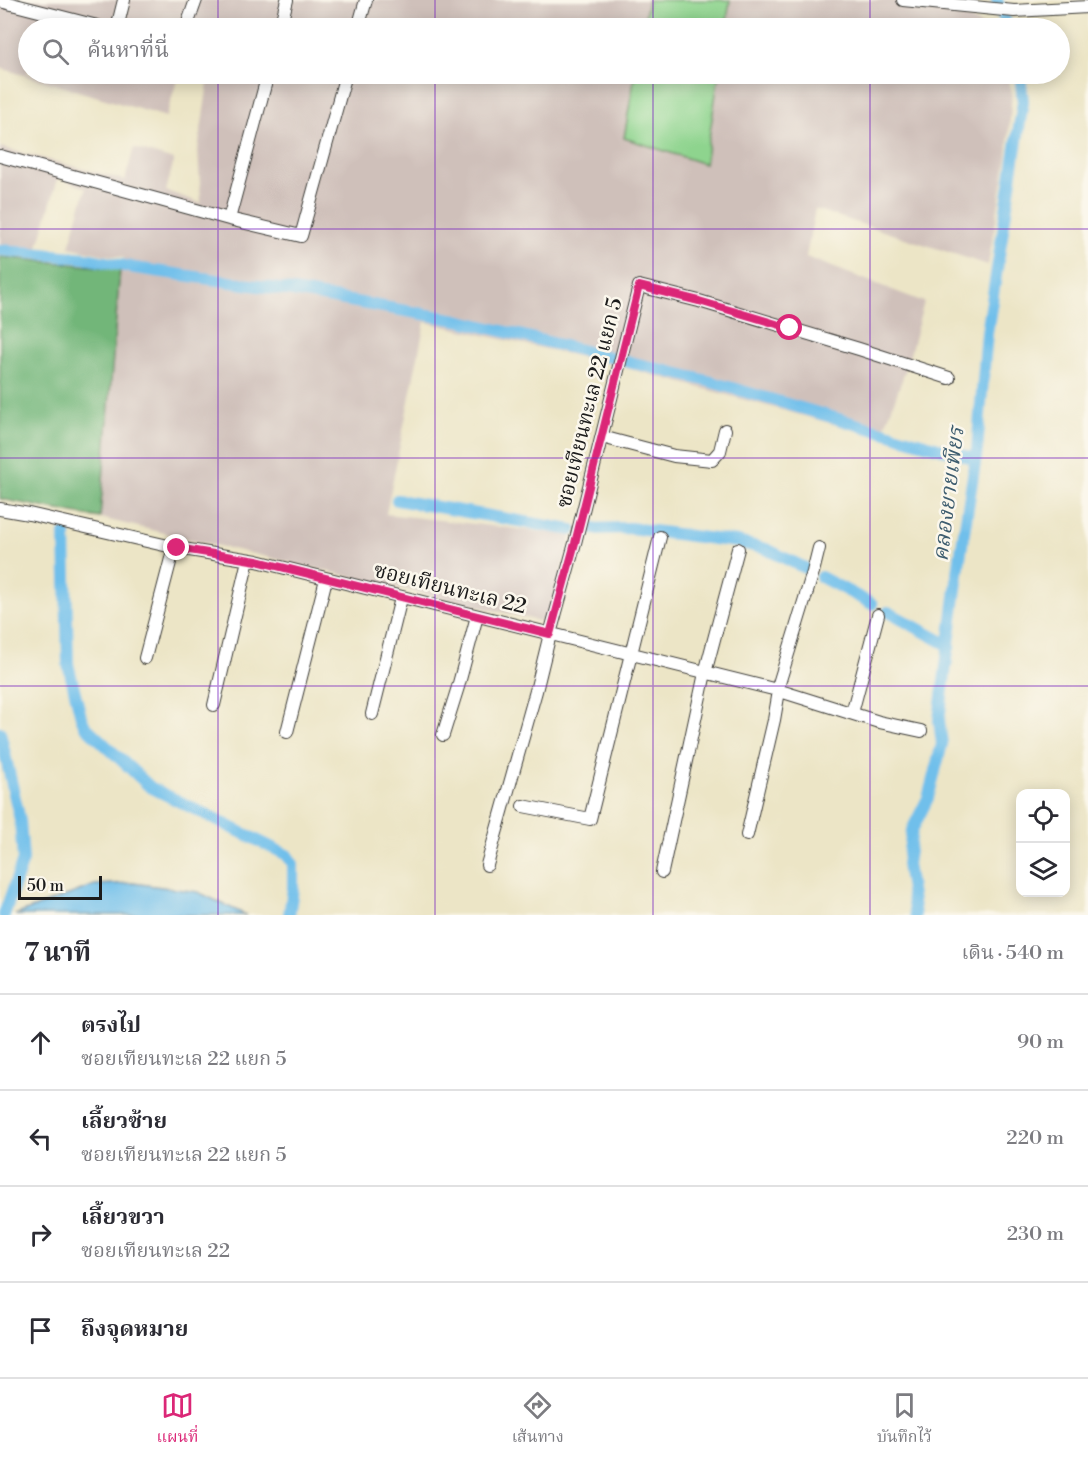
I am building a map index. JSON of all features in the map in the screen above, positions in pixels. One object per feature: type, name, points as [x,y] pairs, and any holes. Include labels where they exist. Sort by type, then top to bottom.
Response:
[{"type":"street","points":[[120,18],[124,0]]},
{"type":"street","points":[[190,18],[196,0]]},
{"type":"street","points":[[282,18],[287,0]]},
{"type":"street","points":[[361,18],[366,0]]},
{"type":"street","points":[[903,0],[1014,11],[1088,7]]},
{"type":"street","points":[[0,1],[66,18]]},
{"type":"street","points":[[229,219],[265,84]]},
{"type":"street","points":[[0,156],[301,237],[343,84]]},
{"type":"street","name":"ซอยเทียนทะเล 22 แยก 5","points":[[488,865],[575,543],[639,286],[699,301],[949,378]]},
{"type":"street","points":[[602,437],[674,456],[711,460],[720,451],[725,430]]},
{"type":"street","name":"ซอยเทียนทะเล 22","points":[[0,509],[174,547],[248,560],[778,691],[879,722],[921,731]]},
{"type":"street","points":[[523,806],[590,819],[660,537]]},
{"type":"street","points":[[145,658],[174,547]]},
{"type":"street","points":[[747,835],[774,720],[778,691],[819,548]]},
{"type":"street","points":[[662,872],[705,673],[738,549]]},
{"type":"street","points":[[214,705],[248,560]]},
{"type":"street","points":[[286,732],[326,579]]},
{"type":"street","points":[[372,714],[401,598]]},
{"type":"street","points":[[852,713],[878,615]]},
{"type":"street","points":[[443,735],[477,616]]},
{"type":"shaded area","points":[[0,0],[926,0],[967,18],[18,18],[18,73],[0,68]]},
{"type":"shaded area","points":[[54,84],[176,84],[166,117]]},
{"type":"shaded area","points":[[208,84],[1010,84],[1012,93],[1007,157],[988,265],[815,209],[806,257],[924,302],[906,369],[881,437],[612,364],[425,322],[386,514],[571,535],[548,623],[100,518],[120,269],[124,257],[69,247],[86,188],[58,178],[37,250],[0,247],[0,147],[125,180],[134,148],[174,160],[166,191],[201,203],[198,150]]},
{"type":"green space","points":[[648,0],[730,0],[727,18],[645,18]]},
{"type":"green space","points":[[633,84],[717,84],[705,164],[624,138]]},
{"type":"green space","points":[[0,257],[120,269],[100,518],[0,499]]},
{"type":"water","points":[[133,883],[198,892],[246,915],[15,915],[95,885]]},
{"type":"waterway","name":"คลองยายเพียร","points":[[997,0],[1004,18]]},
{"type":"waterway","name":"คลองยายเพียร","points":[[915,915],[907,864],[912,830],[928,798],[942,744],[939,720],[977,450],[987,333],[1023,102],[1021,84]]},
{"type":"waterway","points":[[0,250],[85,258],[457,320],[708,381],[976,459]]},
{"type":"waterway","points":[[397,500],[571,530]]},
{"type":"waterway","points":[[588,529],[630,528],[737,542],[766,549],[805,568]]},
{"type":"waterway","points":[[65,534],[68,664],[85,726],[150,787],[287,855],[293,864],[293,889],[289,915]]},
{"type":"waterway","points":[[821,577],[872,604]]},
{"type":"waterway","points":[[888,612],[950,646]]},
{"type":"waterway","points":[[0,732],[20,820],[23,860],[4,915]]},
{"type":"route","points":[[177,548],[257,561],[550,634],[639,286],[790,328]]}]
